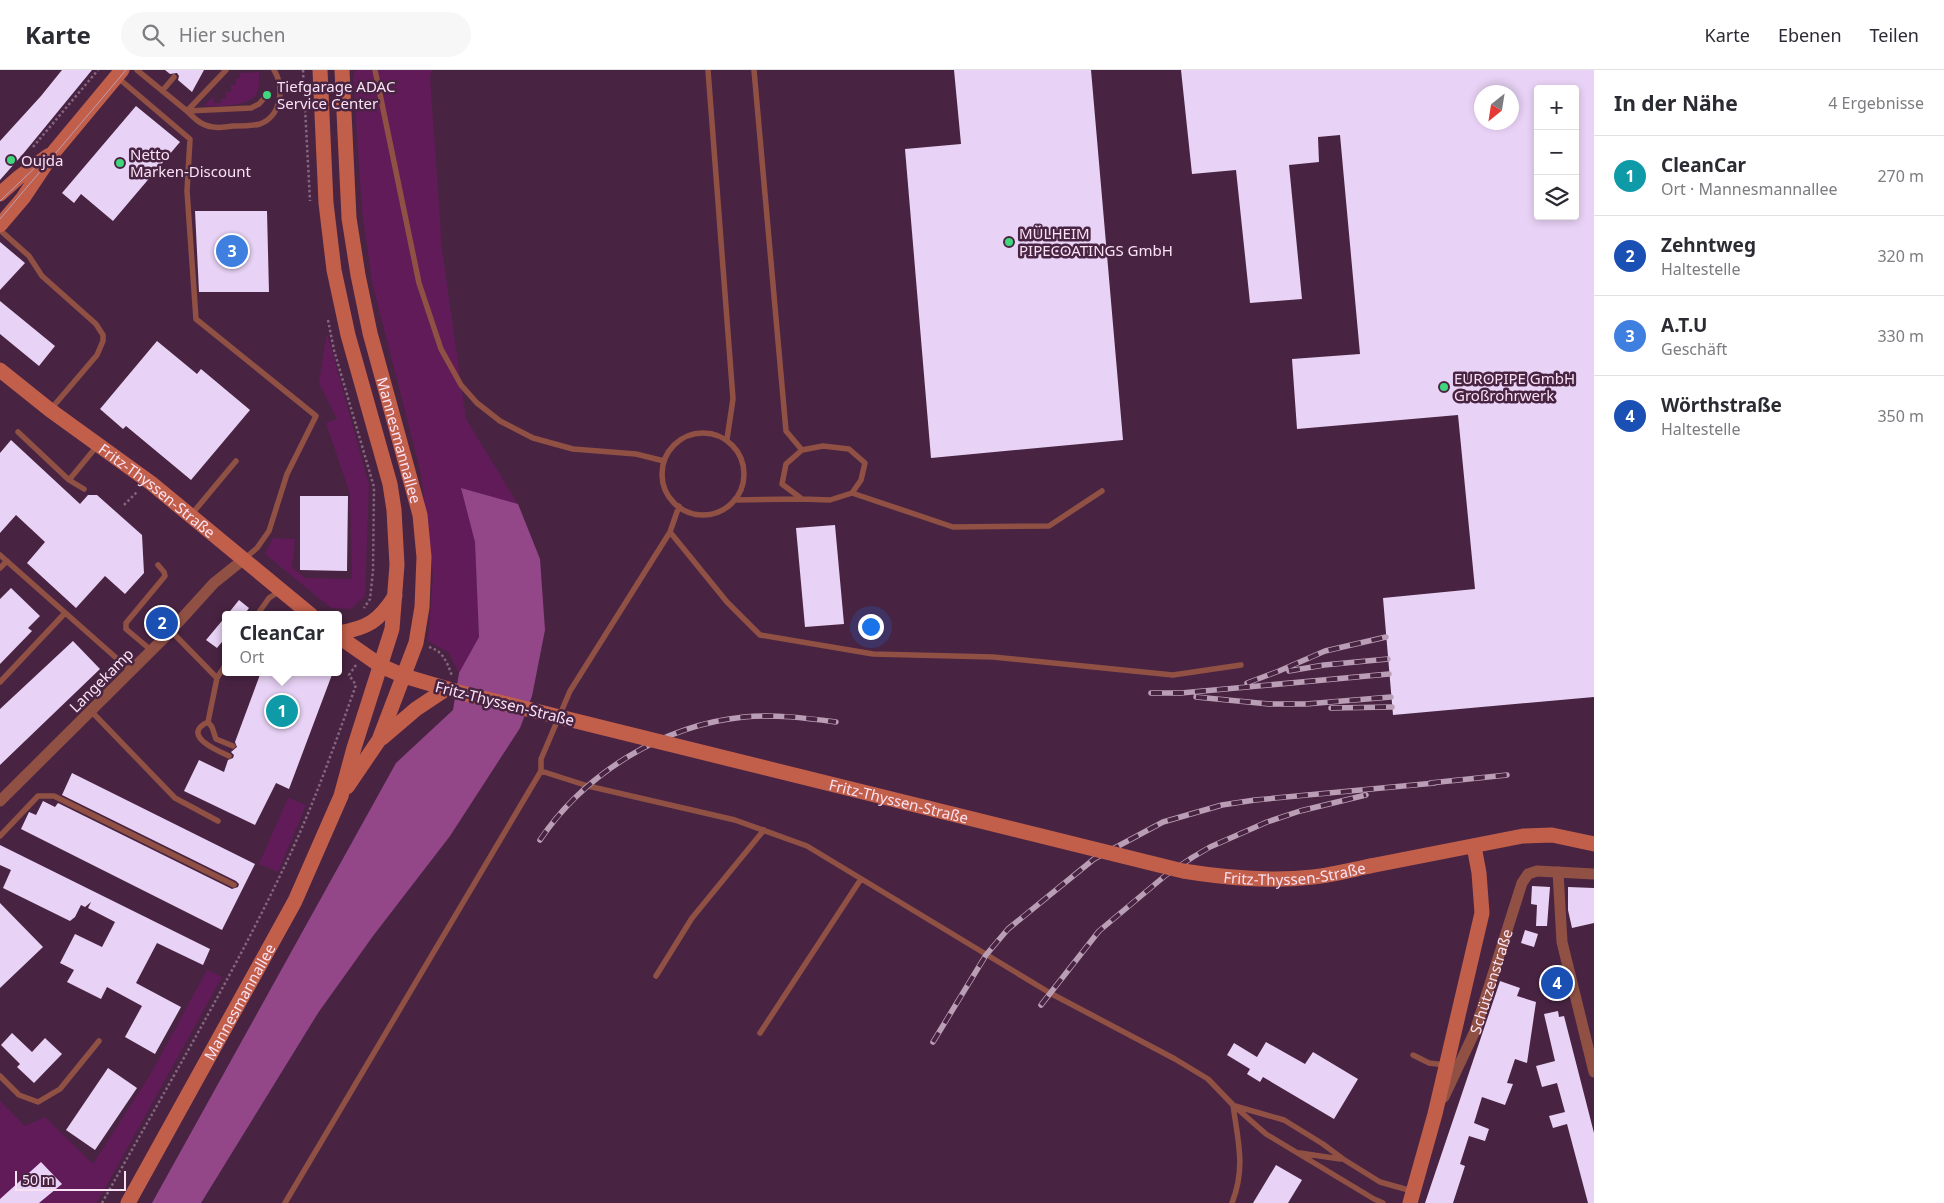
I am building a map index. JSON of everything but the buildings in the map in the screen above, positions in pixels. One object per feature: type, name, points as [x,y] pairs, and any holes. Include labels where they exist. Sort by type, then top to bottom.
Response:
[{"type":"street","name":"Mannesmannallee","points":[[128,1203],[295,900],[341,796],[354,748],[392,629],[396,594],[397,536],[390,484],[348,335],[334,270],[326,203],[320,70]]},
{"type":"street","name":"Mannesmannallee","points":[[341,796],[379,740],[416,643],[422,607],[424,557],[420,515],[370,333],[358,275],[349,218],[342,70]]},
{"type":"street","points":[[0,225],[23,198],[53,153],[119,73]]},
{"type":"street","points":[[0,194],[18,178],[53,153]]},
{"type":"street","points":[[0,208],[18,178]]},
{"type":"street","name":"Fritz-Thyssen-Straße","points":[[0,370],[50,410],[151,483],[306,611]]},
{"type":"street","name":"Langekamp","points":[[0,801],[171,631],[214,583],[244,559]]},
{"type":"street","points":[[342,633],[368,626],[386,610],[396,594]]},
{"type":"street","name":"Fritz-Thyssen-Straße","points":[[342,637],[381,666],[404,676],[452,690],[1183,871],[1230,878],[1277,880],[1315,877],[1523,836],[1552,835],[1594,843]]},
{"type":"street","points":[[379,740],[416,709],[452,690]]},
{"type":"street","name":"Schützenstraße","points":[[1412,1197],[1448,1065],[1482,913],[1479,873],[1474,846]]},
{"type":"street","name":"Schützenstraße","points":[[1435,1114],[1475,1031],[1522,883],[1528,874],[1537,871],[1594,874]]},
{"type":"street","points":[[1558,872],[1562,942],[1594,1072]]},
{"type":"lane","points":[[137,70],[163,90],[199,123],[214,128],[259,124],[269,118],[278,106],[280,89],[274,70]]},
{"type":"lane","points":[[187,111],[226,70]]},
{"type":"lane","points":[[374,70],[420,283],[441,349],[461,385],[478,404],[500,421],[533,438],[574,449],[636,454],[664,461]]},
{"type":"lane","points":[[708,70],[733,399],[726,439]]},
{"type":"lane","points":[[754,70],[786,431],[802,450]]},
{"type":"lane","points":[[119,73],[190,139],[187,191],[196,319],[316,416],[286,474],[269,531],[257,548],[244,559]]},
{"type":"lane","points":[[163,90],[174,77]]},
{"type":"lane","points":[[187,111],[251,108],[259,104],[267,95]]},
{"type":"lane","points":[[0,230],[29,256],[42,276],[96,324],[103,335],[103,341],[97,355],[50,410]]},
{"type":"lane","points":[[18,432],[69,480],[84,489]]},
{"type":"lane","points":[[708,432],[726,439],[737,449],[744,468],[744,482],[735,500],[724,510],[709,514],[695,514],[679,506],[667,493],[662,475],[664,461],[672,447],[682,438],[694,434],[708,432]]},
{"type":"lane","points":[[69,480],[98,445]]},
{"type":"lane","points":[[802,499],[782,484],[786,464],[802,450],[823,446],[850,449],[865,463],[861,480],[852,493]]},
{"type":"lane","points":[[191,515],[236,460]]},
{"type":"lane","points":[[735,500],[830,500],[852,493],[953,526],[1049,526],[1102,491]]},
{"type":"lane","points":[[285,1203],[541,771],[542,759],[570,690],[670,532],[679,506]]},
{"type":"lane","points":[[670,532],[727,602],[760,635],[873,654],[993,656],[1173,675],[1241,665]]},
{"type":"lane","points":[[0,555],[131,671]]},
{"type":"lane","points":[[0,568],[7,561]]},
{"type":"lane","points":[[152,650],[126,629],[126,623],[165,576],[158,565]]},
{"type":"lane","points":[[260,611],[269,598],[282,590]]},
{"type":"lane","points":[[0,682],[65,613]]},
{"type":"lane","points":[[171,631],[217,678]]},
{"type":"lane","points":[[208,722],[217,678],[222,670]]},
{"type":"lane","points":[[91,711],[175,798],[218,822]]},
{"type":"lane","points":[[208,722],[212,726],[216,739],[233,746]]},
{"type":"lane","points":[[208,722],[202,725],[199,731],[202,742],[229,756]]},
{"type":"lane","points":[[541,771],[588,786],[736,820],[807,846],[1050,993],[1175,1059],[1208,1079],[1233,1105],[1266,1134],[1374,1200],[1383,1203]]},
{"type":"lane","points":[[0,836],[38,796],[54,796],[234,885]]},
{"type":"lane","points":[[656,976],[692,918],[764,830]]},
{"type":"lane","points":[[760,1034],[861,879]]},
{"type":"lane","points":[[0,1076],[19,1095],[38,1102],[60,1088],[99,1041]]},
{"type":"lane","points":[[1413,1055],[1429,1063],[1448,1065]]},
{"type":"lane","points":[[1233,1105],[1284,1120],[1323,1144],[1343,1160],[1380,1182],[1412,1197]]},
{"type":"lane","points":[[1232,1203],[1240,1179],[1241,1162],[1233,1105]]},
{"type":"lane","points":[[1297,1153],[1343,1160]]},
{"type":"path","points":[[28,154],[98,70]]},
{"type":"path","points":[[124,505],[137,492]]},
{"type":"path","points":[[102,1203],[230,972],[288,860],[325,772],[356,685],[349,675],[363,654]]},
{"type":"shaded area","points":[[355,70],[432,70],[430,77],[442,250],[466,419],[518,504],[463,489],[475,542],[479,638],[459,673],[449,653],[428,641],[433,576],[421,474],[373,286],[362,211],[353,77]]},
{"type":"shaded area","points":[[259,72],[258,91],[251,100],[231,105],[204,106],[213,97],[213,103],[221,103],[221,99],[226,98],[226,92],[231,92],[231,85],[236,85],[236,79],[240,79],[240,73]]},
{"type":"shaded area","points":[[327,333],[369,485],[365,596],[351,609],[331,608],[265,554],[273,538],[295,539],[292,567],[305,578],[352,579],[350,494],[326,423],[337,419],[319,383]]},
{"type":"shaded area","points":[[461,488],[518,504],[540,559],[545,630],[532,696],[520,728],[450,836],[373,936],[318,1013],[201,1203],[152,1203],[396,763],[453,710],[459,673],[479,637],[475,542]]},
{"type":"shaded area","points":[[288,798],[306,805],[278,872],[259,864]]},
{"type":"shaded area","points":[[207,970],[222,977],[97,1203],[0,1203],[0,1101],[25,1126],[45,1117],[93,1164],[150,1075]]},
{"type":"tram line","points":[[0,219],[126,70]]},
{"type":"tram line","points":[[0,201],[41,162]]},
{"type":"railway","points":[[1247,683],[1325,651],[1386,637]]},
{"type":"railway","points":[[1289,671],[1324,665],[1388,659]]},
{"type":"railway","points":[[1151,693],[1181,693],[1389,674]]},
{"type":"railway","points":[[1196,697],[1269,704],[1306,704],[1391,697]]},
{"type":"railway","points":[[1331,708],[1392,707]]},
{"type":"railway","points":[[540,840],[558,816],[579,794],[603,774],[628,756],[684,730],[714,722],[755,716],[790,717],[836,722]]},
{"type":"railway","points":[[1430,783],[1507,775]]},
{"type":"railway","points":[[933,1042],[986,955],[1008,929],[1094,859],[1163,822],[1222,805],[1255,800],[1435,783]]},
{"type":"railway","points":[[1041,1005],[1099,931],[1166,875],[1193,857],[1210,847],[1267,822],[1300,811],[1366,795]]},
{"type":"place","name":"Tiefgarage ADAC Service Center","points":[[267,95]]},
{"type":"place","name":"Oujda","points":[[11,160]]},
{"type":"place","name":"Netto Marken-Discount","points":[[120,163]]},
{"type":"place","name":"MÜLHEIM PIPECOATINGS GmbH","points":[[1009,242]]},
{"type":"place","name":"A.T.U","points":[[232,251]]},
{"type":"place","name":"EUROPIPE GmbH Großrohrwerk","points":[[1444,387]]},
{"type":"place","name":"Zehntweg","points":[[162,623]]},
{"type":"place","name":"CleanCar","points":[[282,711]]},
{"type":"place","name":"Wörthstraße","points":[[1557,983]]}]
